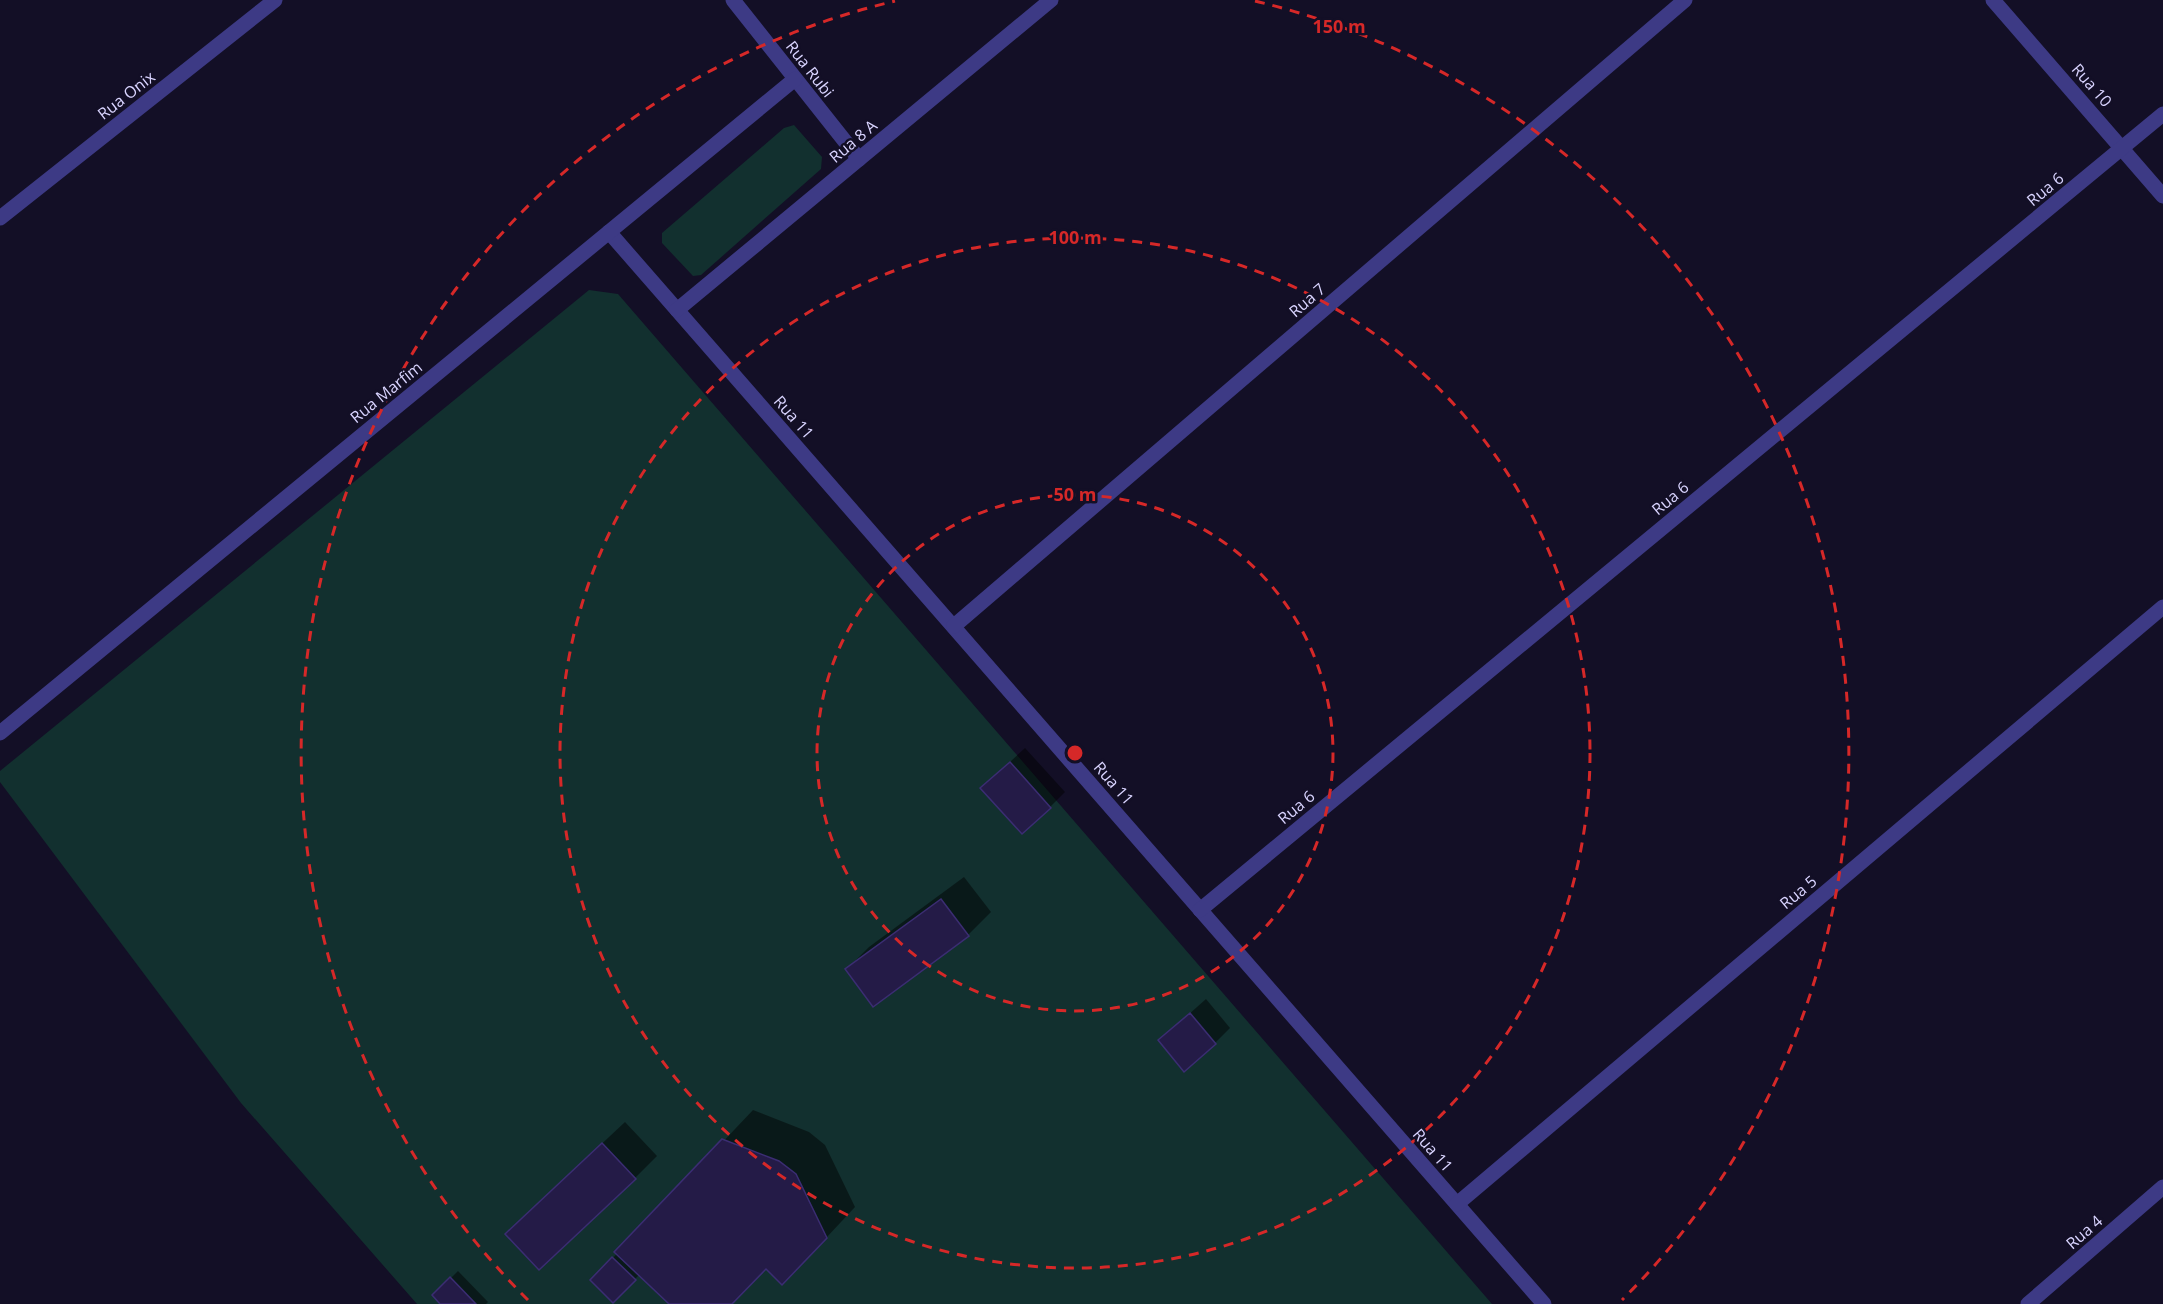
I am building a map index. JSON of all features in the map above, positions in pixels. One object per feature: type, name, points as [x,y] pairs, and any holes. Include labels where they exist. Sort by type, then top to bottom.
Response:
[{"type":"street","name":"Rua Onix","points":[[0,218],[275,0]]},
{"type":"street","name":"Rua Rubi","points":[[733,0],[859,159]]},
{"type":"street","name":"Rua 8 A","points":[[677,310],[1051,0]]},
{"type":"street","name":"Rua 7","points":[[954,626],[1685,0]]},
{"type":"street","name":"Rua 10","points":[[1993,0],[2163,196]]},
{"type":"street","name":"Rua Marfim","points":[[0,733],[795,79]]},
{"type":"street","name":"Rua 6","points":[[1200,909],[2163,114]]},
{"type":"street","name":"Rua 11","points":[[609,232],[1544,1304]]},
{"type":"street","name":"Rua 5","points":[[1457,1204],[2163,607]]},
{"type":"street","name":"Rua 4","points":[[2028,1304],[2163,1187]]},
{"type":"green space","points":[[794,125],[822,157],[821,169],[701,275],[693,276],[662,243],[662,233],[784,128]]},
{"type":"green space","points":[[589,290],[618,294],[1492,1304],[417,1304],[241,1103],[0,782],[0,771]]},
{"type":"building","points":[[1010,762],[1051,808],[1022,834],[980,788]]},
{"type":"building","points":[[941,899],[969,936],[873,1007],[845,969]]},
{"type":"building","points":[[1190,1013],[1216,1044],[1184,1072],[1158,1040]]},
{"type":"building","points":[[722,1139],[779,1161],[796,1174],[827,1238],[782,1285],[766,1269],[732,1304],[669,1304],[614,1252]]},
{"type":"building","points":[[602,1143],[636,1179],[539,1270],[505,1234]]},
{"type":"building","points":[[612,1257],[636,1280],[613,1303],[590,1280]]},
{"type":"building","points":[[450,1277],[476,1304],[440,1304],[432,1295]]}]
